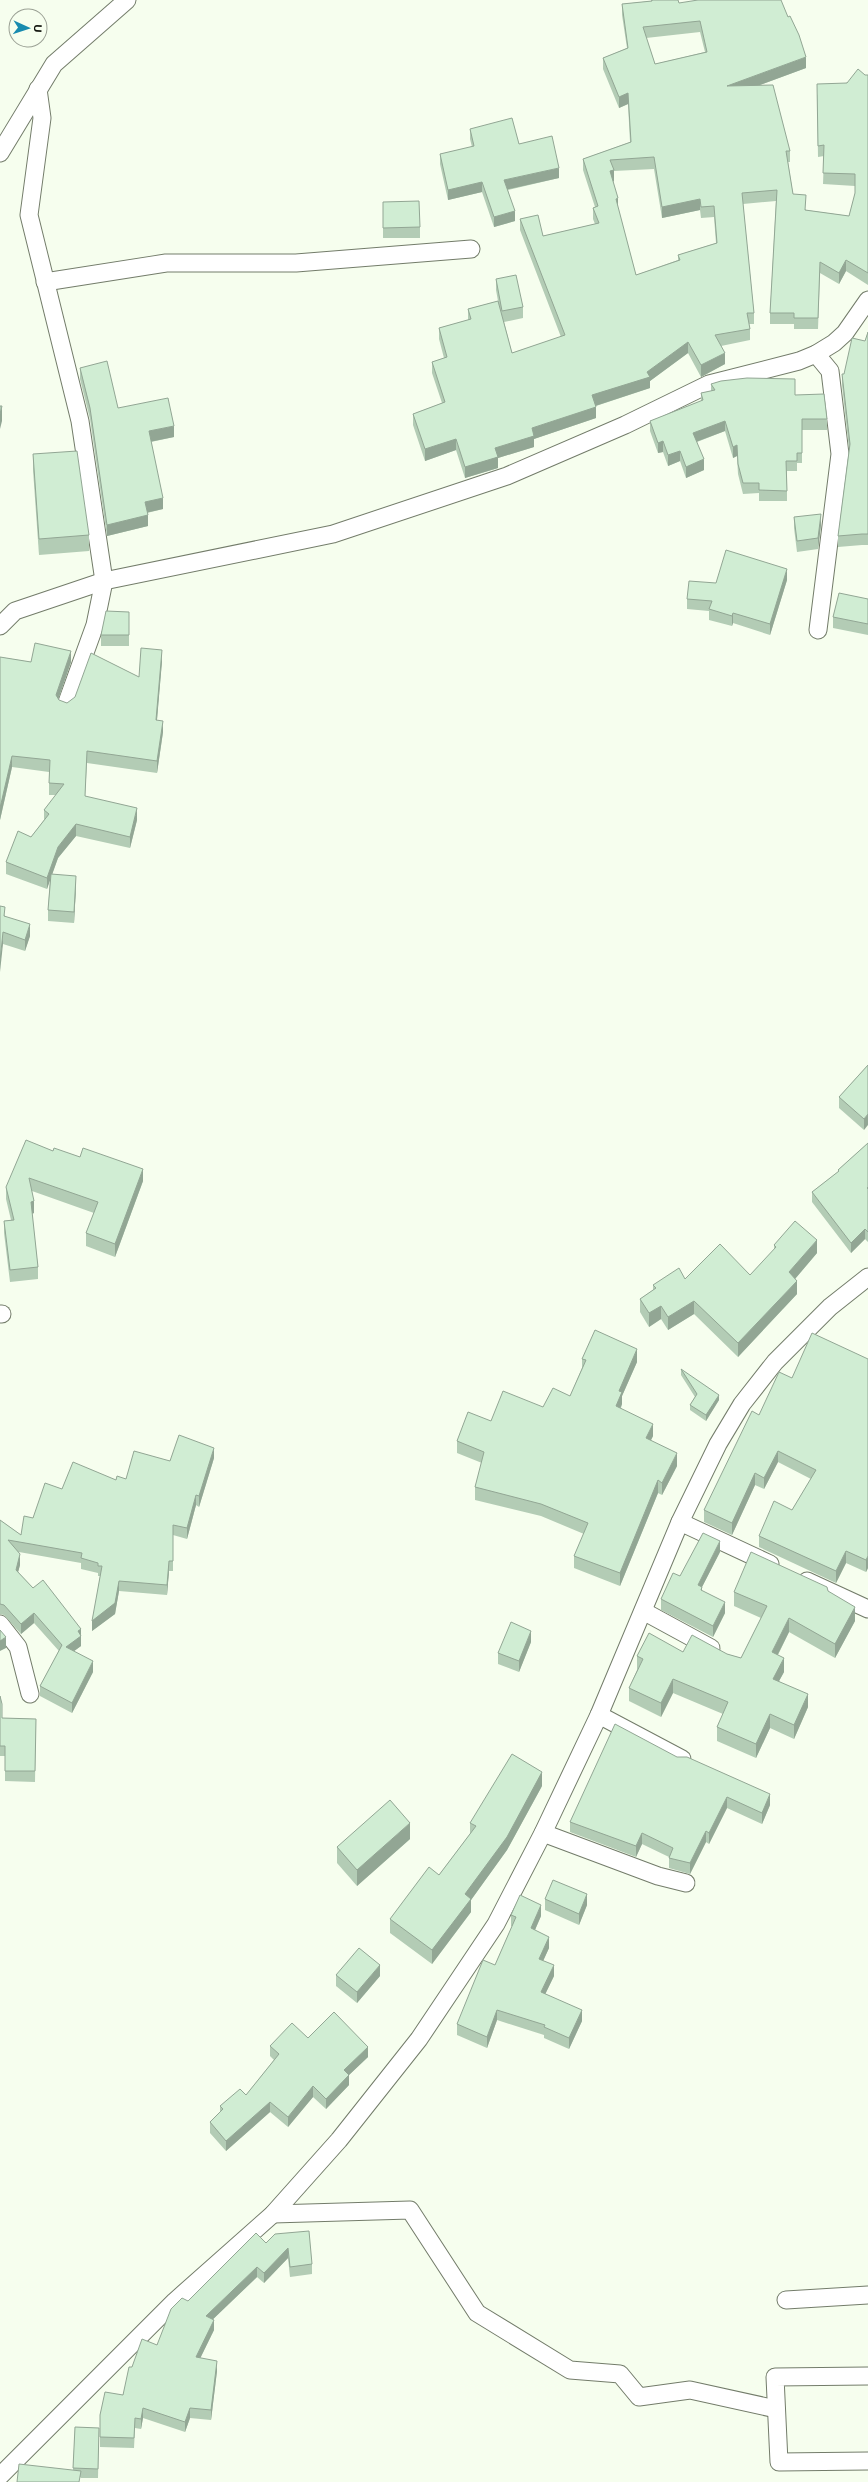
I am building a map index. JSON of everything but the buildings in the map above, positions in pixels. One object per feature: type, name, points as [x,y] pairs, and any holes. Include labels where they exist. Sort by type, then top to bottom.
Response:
[{"type":"street","points":[[0,153],[54,64],[127,0]]},
{"type":"street","points":[[38,89],[42,118],[29,215],[80,422],[104,580],[95,625],[66,705]]},
{"type":"street","points":[[45,282],[166,263],[296,263],[471,249]]},
{"type":"street","points":[[0,626],[15,611],[104,580],[332,534],[507,476],[625,425],[709,384],[799,361],[816,354],[834,343],[845,333],[868,300]]},
{"type":"street","points":[[816,354],[830,371],[840,454],[818,630]]},
{"type":"street","points":[[0,2476],[175,2301],[273,2214],[339,2140],[419,2039],[496,1924],[543,1833],[599,1715],[680,1522],[718,1444],[761,1379],[775,1362],[830,1307],[868,1277]]},
{"type":"street","points":[[680,1522],[868,1609]]},
{"type":"street","points":[[643,1611],[725,1655]]},
{"type":"street","points":[[0,1624],[18,1647],[30,1694]]},
{"type":"street","points":[[599,1715],[682,1759]]},
{"type":"street","points":[[543,1833],[658,1876],[686,1884]]},
{"type":"street","points":[[273,2214],[410,2210],[477,2313],[570,2370],[620,2374],[639,2396],[690,2390],[776,2409]]},
{"type":"street","points":[[786,2300],[868,2295]]},
{"type":"street","points":[[868,2376],[775,2378],[778,2462],[868,2461]]}]
